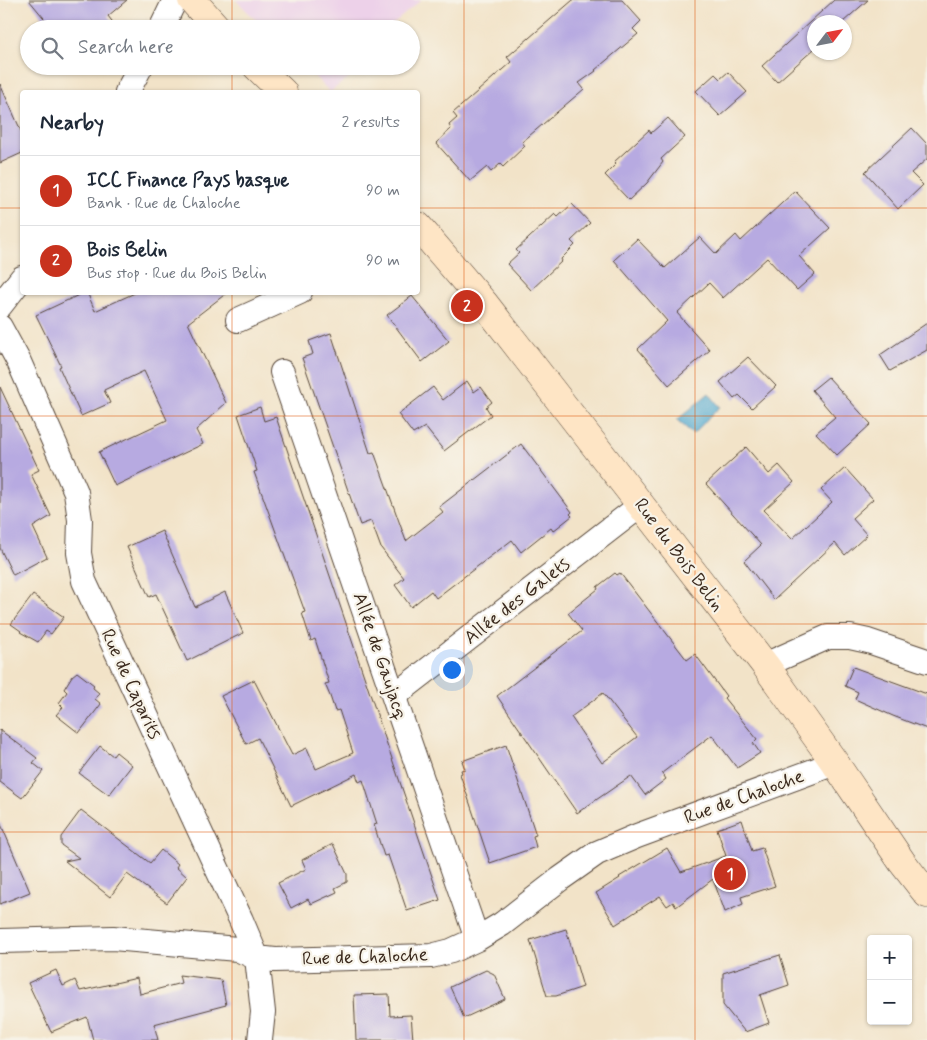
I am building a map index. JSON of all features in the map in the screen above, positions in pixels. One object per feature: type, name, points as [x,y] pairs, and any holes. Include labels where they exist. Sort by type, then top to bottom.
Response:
[{"type":"street","points":[[165,20],[175,0]]},
{"type":"street","points":[[192,0],[210,20]]},
{"type":"street","points":[[128,90],[136,75]]},
{"type":"street","points":[[265,75],[281,90]]},
{"type":"street","name":"Rue du Bois Belin","points":[[421,233],[484,303],[765,665],[835,762],[902,862],[927,894]]},
{"type":"street","points":[[0,306],[20,281]]},
{"type":"street","points":[[238,320],[293,295]]},
{"type":"street","name":"Rue de Caparits","points":[[0,327],[19,362],[76,492],[80,520],[79,553],[84,581],[257,958],[263,1012],[260,1040]]},
{"type":"street","name":"Allée de Gaujacq","points":[[282,372],[477,940]]},
{"type":"street","name":"Allée des Galets","points":[[394,696],[641,505]]},
{"type":"street","points":[[765,665],[828,637],[850,636],[927,661]]},
{"type":"street","name":"Rue de Chaloche","points":[[0,941],[113,938],[237,949],[257,958],[275,960],[431,956],[451,951],[477,940],[502,924],[597,853],[637,836],[835,762]]},
{"type":"shaded area","points":[[236,0],[421,0],[398,20],[256,20]]},
{"type":"shaded area","points":[[313,75],[352,75],[333,90],[328,90]]},
{"type":"water","points":[[709,393],[720,407],[693,434],[677,420]]},
{"type":"building","points":[[29,0],[127,0],[108,16],[111,20],[46,20]]},
{"type":"building","points":[[573,0],[622,0],[641,21],[633,29],[638,34],[596,71],[579,83],[584,89],[522,142],[525,146],[503,167],[500,164],[491,172],[487,167],[470,181],[436,143],[451,129],[449,125],[457,118],[453,113],[511,62],[507,57]]},
{"type":"building","points":[[834,0],[868,0],[851,15],[818,15]]},
{"type":"building","points":[[807,25],[807,55],[777,82],[762,66]]},
{"type":"building","points":[[728,72],[747,92],[720,116],[696,91],[715,74],[720,79]]},
{"type":"building","points":[[0,84],[20,129],[20,154],[0,163]]},
{"type":"building","points":[[668,118],[685,137],[661,159],[663,162],[647,183],[629,200],[605,175],[616,164],[614,162],[649,130],[651,133]]},
{"type":"building","points":[[912,128],[927,144],[927,159],[911,173],[923,185],[898,209],[865,172]]},
{"type":"building","points":[[795,191],[830,228],[799,256],[815,274],[797,290],[767,258],[723,298],[709,283],[677,313],[710,350],[669,385],[638,349],[667,321],[614,260],[637,239],[665,268],[700,237],[716,254],[736,235],[741,241]]},
{"type":"building","points":[[572,204],[590,223],[571,241],[575,245],[561,259],[562,261],[531,290],[507,264],[519,253],[516,250],[555,214],[558,217]]},
{"type":"building","points":[[79,295],[88,295],[95,311],[130,295],[224,295],[188,323],[226,403],[196,430],[203,444],[115,486],[99,452],[167,420],[144,371],[104,390],[110,403],[81,416],[59,367],[61,366],[36,315]]},
{"type":"building","points":[[412,296],[449,341],[422,362],[387,315]]},
{"type":"building","points":[[927,323],[927,350],[890,371],[880,355]]},
{"type":"building","points":[[331,333],[370,453],[374,452],[406,541],[443,512],[439,507],[521,444],[572,512],[570,514],[572,516],[553,531],[551,528],[521,552],[512,540],[436,598],[431,591],[411,607],[395,585],[404,578],[381,548],[371,521],[360,525],[302,358],[313,354],[309,341]]},
{"type":"building","points":[[748,357],[776,386],[752,408],[739,395],[734,399],[720,382]]},
{"type":"building","points":[[828,377],[871,424],[837,455],[816,433],[835,417],[812,390]]},
{"type":"building","points":[[467,381],[474,392],[481,387],[492,402],[486,407],[491,415],[444,451],[425,427],[413,434],[398,414],[433,387],[443,400]]},
{"type":"building","points":[[0,387],[39,470],[31,474],[51,516],[33,527],[47,557],[13,575],[0,548]]},
{"type":"building","points":[[260,407],[264,421],[276,417],[440,900],[407,911],[388,855],[384,856],[374,825],[377,824],[363,780],[359,782],[356,774],[291,806],[258,738],[246,744],[221,696],[254,680],[292,755],[307,748],[316,769],[353,753],[339,710],[335,711],[325,684],[329,683],[315,639],[311,641],[302,613],[305,612],[254,472],[257,471],[238,415]]},
{"type":"building","points":[[746,447],[769,474],[779,465],[794,482],[764,510],[792,539],[832,502],[821,490],[845,468],[873,499],[852,518],[867,535],[845,555],[835,543],[774,600],[744,561],[761,545],[706,484]]},
{"type":"building","points":[[162,531],[195,607],[225,592],[243,633],[187,661],[156,594],[149,597],[127,547]]},
{"type":"building","points":[[615,573],[617,575],[620,573],[687,660],[695,654],[726,696],[724,698],[757,739],[753,743],[760,753],[737,768],[712,735],[662,773],[666,779],[645,795],[631,776],[577,813],[497,696],[582,631],[568,613],[598,589],[597,587]],"holes":[[[603,693],[637,737],[602,763],[571,717]]]},
{"type":"building","points":[[33,595],[64,617],[51,634],[46,631],[38,642],[20,632],[11,624]]},
{"type":"building","points":[[853,667],[927,694],[927,729],[855,699],[858,692],[845,686]]},
{"type":"building","points":[[77,672],[94,685],[93,688],[99,693],[95,699],[101,704],[79,733],[56,715],[63,707],[59,703],[67,692],[64,689],[72,676]]},
{"type":"building","points":[[0,730],[37,758],[33,763],[43,771],[22,798],[0,782]]},
{"type":"building","points":[[506,745],[536,835],[533,836],[536,847],[490,863],[460,774],[462,773],[461,770],[465,769],[462,761]]},
{"type":"building","points":[[100,746],[113,756],[116,752],[132,765],[109,795],[79,773]]},
{"type":"building","points":[[81,810],[150,863],[161,850],[178,864],[176,867],[187,877],[167,903],[127,874],[110,897],[65,861],[79,858],[61,845],[61,837]]},
{"type":"building","points":[[742,820],[752,851],[762,848],[775,886],[741,897],[743,904],[725,912],[713,879],[676,907],[673,902],[667,906],[660,896],[615,925],[596,893],[667,848],[681,872],[726,856],[717,829]]},
{"type":"building","points":[[0,822],[30,892],[0,904]]},
{"type":"building","points":[[333,844],[347,874],[347,882],[335,888],[337,892],[311,904],[308,899],[291,908],[278,883],[306,869],[302,860]]},
{"type":"building","points":[[566,929],[583,987],[556,996],[547,996],[530,940]]},
{"type":"building","points":[[780,955],[789,985],[760,995],[769,1023],[745,1032],[723,1005],[723,973]]},
{"type":"building","points":[[56,970],[63,986],[75,980],[80,991],[137,978],[140,994],[181,983],[179,975],[221,980],[226,1005],[154,1024],[158,1040],[93,1040],[87,1017],[51,1032],[28,983]]},
{"type":"building","points":[[486,970],[494,974],[505,999],[464,1018],[450,987]]},
{"type":"building","points":[[389,994],[390,1016],[411,1015],[413,1040],[356,1040],[354,995]]},
{"type":"place","name":"Bois Belin","points":[[467,306]]},
{"type":"place","name":"ICC Finance Pays basque","points":[[730,874]]}]
